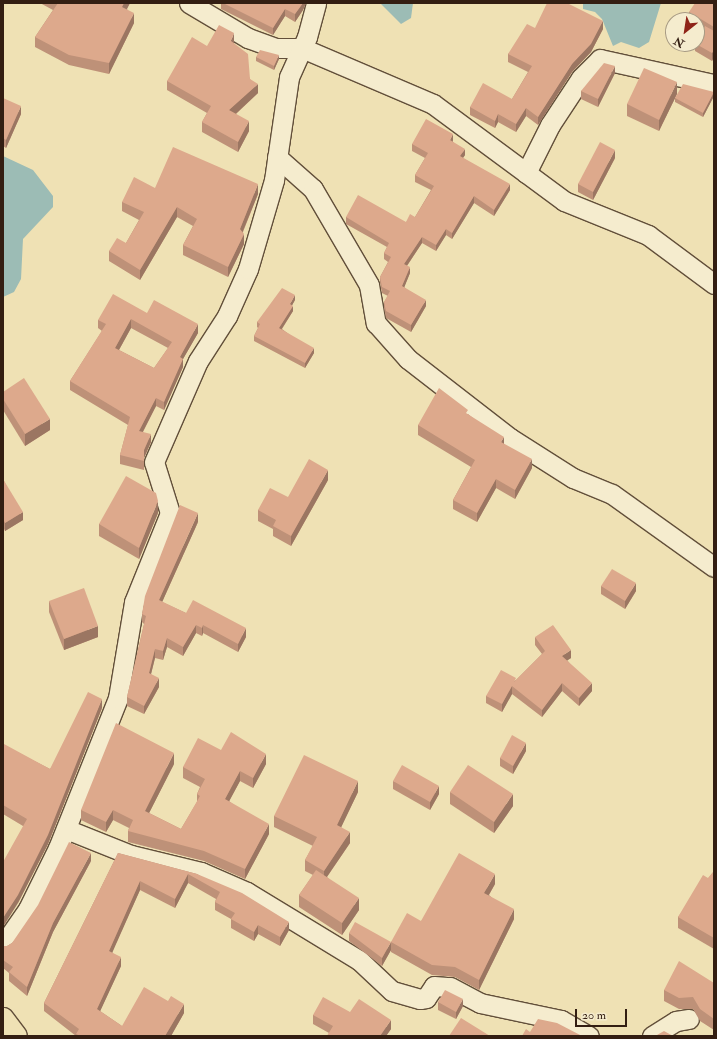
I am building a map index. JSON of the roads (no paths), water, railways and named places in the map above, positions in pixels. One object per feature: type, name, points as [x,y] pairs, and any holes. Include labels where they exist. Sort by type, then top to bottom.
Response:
[{"type":"highway","points":[[3,1019],[16,1036]]},
{"type":"street","points":[[188,3],[248,38],[276,48],[302,48],[433,104],[564,201],[648,235],[714,284]]},
{"type":"street","points":[[3,945],[28,909],[66,829],[118,698],[134,602],[170,513],[154,462],[198,361],[227,316],[248,269],[277,158],[289,77],[302,48],[316,3]]},
{"type":"street","points":[[526,173],[550,125],[581,78],[600,59],[714,84]]},
{"type":"street","points":[[277,158],[313,189],[369,284],[376,323],[408,359],[510,438],[573,478],[612,494],[714,567]]},
{"type":"street","points":[[66,829],[131,855],[201,872],[246,892],[359,960],[392,991],[420,999],[426,998],[434,986],[450,987],[480,1003],[561,1020],[589,1036]]},
{"type":"street","points":[[652,1036],[676,1021],[689,1019]]},
{"type":"water","points":[[380,3],[413,3],[411,18],[401,24]]},
{"type":"water","points":[[583,3],[661,3],[649,42],[639,48],[621,42],[613,46],[602,19],[595,12],[583,9]]},
{"type":"water","points":[[3,156],[33,170],[53,196],[53,207],[23,239],[21,279],[14,292],[3,297]]}]
